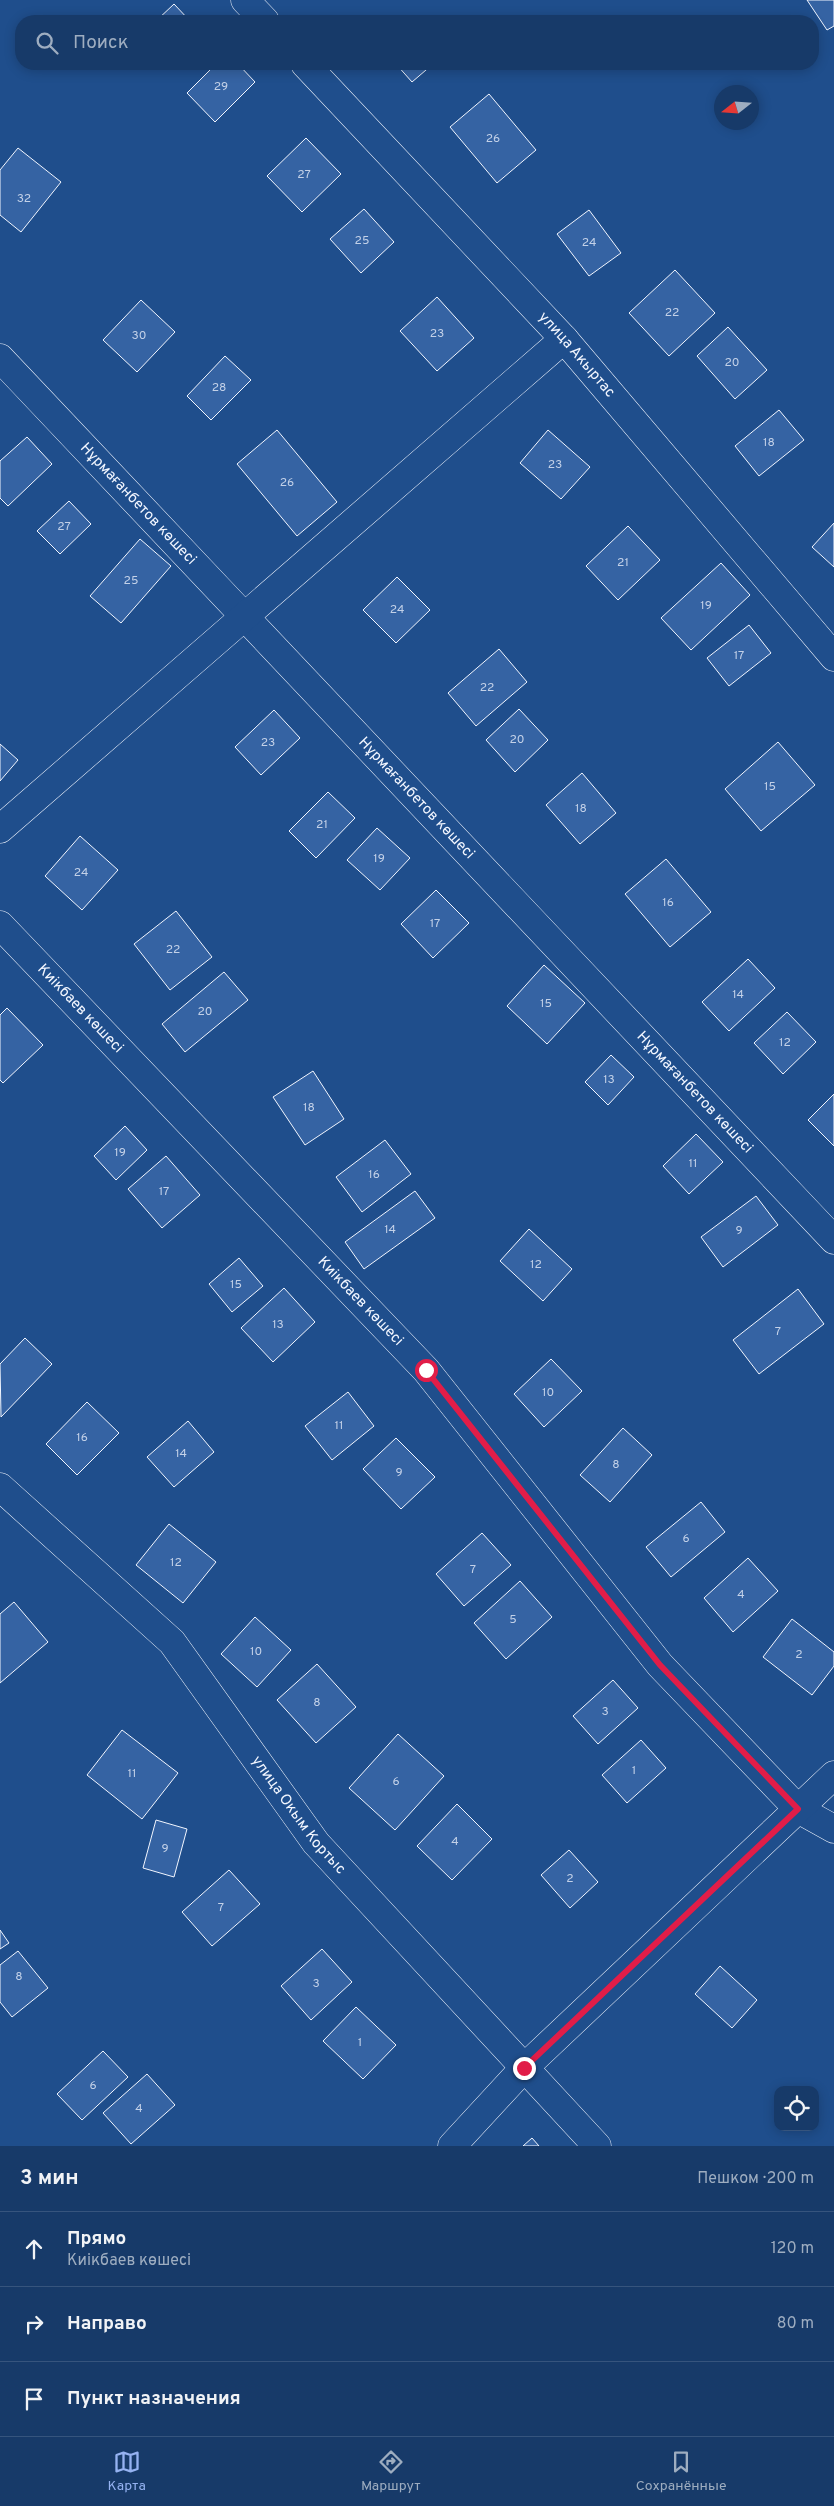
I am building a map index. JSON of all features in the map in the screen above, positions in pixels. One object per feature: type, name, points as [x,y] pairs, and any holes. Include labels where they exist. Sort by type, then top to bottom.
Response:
[{"type":"street","points":[[245,0],[259,15]]},
{"type":"street","name":"улица Акыртас","points":[[311,70],[564,339],[834,657]]},
{"type":"street","points":[[0,829],[564,339]]},
{"type":"street","name":"Нұрмағанбетов көшесі","points":[[0,358],[834,1240]]},
{"type":"street","name":"Киікбаев көшесі","points":[[0,925],[426,1370],[660,1665],[798,1809],[834,1830]]},
{"type":"street","name":"улица Окым Кортыс","points":[[0,1487],[172,1642],[316,1843],[597,2146]]},
{"type":"street","points":[[452,2146],[524,2068],[834,1775]]},
{"type":"building","points":[[807,0],[834,0],[834,26],[827,30],[819,15],[817,15]]},
{"type":"building","points":[[174,4],[184,15],[162,15]]},
{"type":"building","points":[[210,70],[244,70],[255,82],[215,122],[187,93]]},
{"type":"building","points":[[401,70],[426,70],[412,82]]},
{"type":"building","points":[[489,94],[536,150],[497,183],[450,127]]},
{"type":"building","points":[[306,138],[341,174],[302,212],[267,176]]},
{"type":"building","points":[[18,148],[61,182],[21,232],[0,215],[0,170]]},
{"type":"building","points":[[364,209],[394,242],[361,273],[330,239]]},
{"type":"building","points":[[589,210],[621,253],[589,276],[557,234]]},
{"type":"building","points":[[675,270],[715,313],[669,356],[629,313]]},
{"type":"building","points":[[437,297],[474,338],[437,371],[400,331]]},
{"type":"building","points":[[141,300],[175,332],[137,372],[103,340]]},
{"type":"building","points":[[728,327],[767,370],[735,399],[697,356]]},
{"type":"building","points":[[225,356],[251,380],[211,420],[187,396]]},
{"type":"building","points":[[779,410],[804,440],[759,476],[735,446]]},
{"type":"building","points":[[277,430],[337,502],[297,536],[237,464]]},
{"type":"building","points":[[548,430],[590,467],[561,499],[520,463]]},
{"type":"building","points":[[27,437],[52,464],[8,506],[0,498],[0,461]]},
{"type":"building","points":[[69,501],[91,524],[60,554],[37,531]]},
{"type":"building","points":[[834,523],[834,567],[812,547]]},
{"type":"building","points":[[628,526],[660,560],[618,600],[586,566]]},
{"type":"building","points":[[140,539],[171,566],[121,623],[90,596]]},
{"type":"building","points":[[721,563],[750,595],[691,650],[661,618]]},
{"type":"building","points":[[397,577],[430,610],[396,643],[363,610]]},
{"type":"building","points":[[749,625],[771,653],[729,686],[707,658]]},
{"type":"building","points":[[499,649],[527,682],[476,726],[448,693]]},
{"type":"building","points":[[519,709],[548,740],[515,772],[486,740]]},
{"type":"building","points":[[274,710],[300,738],[261,775],[235,747]]},
{"type":"building","points":[[778,742],[815,785],[761,831],[725,789]]},
{"type":"building","points":[[0,744],[18,760],[0,781]]},
{"type":"building","points":[[582,773],[616,813],[580,844],[546,805]]},
{"type":"building","points":[[328,792],[355,818],[316,858],[289,831]]},
{"type":"building","points":[[377,828],[410,858],[380,890],[347,860]]},
{"type":"building","points":[[80,836],[118,870],[82,910],[45,876]]},
{"type":"building","points":[[666,859],[711,912],[670,947],[625,894]]},
{"type":"building","points":[[436,890],[469,923],[433,958],[401,924]]},
{"type":"building","points":[[176,911],[212,957],[170,990],[134,944]]},
{"type":"building","points":[[748,959],[775,988],[729,1031],[702,1002]]},
{"type":"building","points":[[544,965],[585,1003],[547,1044],[507,1006]]},
{"type":"building","points":[[224,972],[248,1000],[185,1052],[162,1024]]},
{"type":"building","points":[[7,1008],[43,1045],[3,1083],[0,1080],[0,1015]]},
{"type":"building","points":[[787,1012],[816,1042],[783,1074],[754,1043]]},
{"type":"building","points":[[611,1055],[634,1077],[608,1105],[585,1082]]},
{"type":"building","points":[[313,1071],[344,1119],[305,1145],[273,1097]]},
{"type":"building","points":[[834,1094],[834,1146],[808,1120]]},
{"type":"building","points":[[125,1126],[147,1150],[116,1180],[94,1156]]},
{"type":"building","points":[[696,1134],[723,1162],[689,1194],[663,1166]]},
{"type":"building","points":[[385,1140],[411,1174],[362,1212],[336,1177]]},
{"type":"building","points":[[166,1156],[200,1195],[162,1228],[128,1189]]},
{"type":"building","points":[[415,1191],[435,1218],[364,1269],[345,1242]]},
{"type":"building","points":[[756,1196],[778,1225],[723,1267],[701,1237]]},
{"type":"building","points":[[529,1229],[572,1269],[543,1301],[500,1261]]},
{"type":"building","points":[[239,1258],[263,1286],[232,1312],[209,1284]]},
{"type":"building","points":[[284,1288],[315,1322],[273,1362],[241,1328]]},
{"type":"building","points":[[798,1289],[824,1324],[759,1374],[733,1340]]},
{"type":"building","points":[[25,1338],[52,1364],[1,1417],[0,1364]]},
{"type":"building","points":[[551,1359],[582,1391],[544,1427],[514,1394]]},
{"type":"building","points":[[348,1392],[374,1426],[332,1460],[305,1426]]},
{"type":"building","points":[[87,1402],[119,1433],[77,1475],[46,1444]]},
{"type":"building","points":[[188,1421],[214,1452],[174,1487],[147,1457]]},
{"type":"building","points":[[623,1428],[652,1455],[610,1502],[580,1475]]},
{"type":"building","points":[[396,1438],[435,1477],[401,1509],[363,1469]]},
{"type":"building","points":[[701,1502],[725,1532],[671,1577],[646,1547]]},
{"type":"building","points":[[169,1524],[216,1562],[183,1603],[136,1565]]},
{"type":"building","points":[[482,1533],[511,1565],[464,1606],[436,1574]]},
{"type":"building","points":[[748,1558],[778,1591],[733,1632],[704,1598]]},
{"type":"building","points":[[520,1581],[552,1617],[506,1659],[474,1623]]},
{"type":"building","points":[[14,1602],[48,1642],[0,1683],[0,1614]]},
{"type":"building","points":[[255,1617],[291,1650],[257,1687],[221,1654]]},
{"type":"building","points":[[792,1619],[834,1652],[834,1666],[812,1695],[763,1657]]},
{"type":"building","points":[[317,1664],[356,1707],[316,1743],[277,1700]]},
{"type":"building","points":[[613,1680],[638,1708],[598,1744],[573,1716]]},
{"type":"building","points":[[122,1730],[178,1773],[142,1819],[87,1775]]},
{"type":"building","points":[[398,1734],[444,1776],[395,1830],[349,1788]]},
{"type":"building","points":[[641,1740],[666,1768],[627,1803],[602,1775]]},
{"type":"building","points":[[457,1804],[492,1839],[452,1880],[417,1846]]},
{"type":"building","points":[[156,1820],[187,1829],[174,1877],[143,1868]]},
{"type":"building","points":[[569,1850],[598,1882],[570,1908],[541,1875]]},
{"type":"building","points":[[229,1870],[260,1904],[212,1946],[182,1912]]},
{"type":"building","points":[[0,1930],[9,1943],[0,1949]]},
{"type":"building","points":[[322,1949],[352,1982],[311,2020],[281,1986]]},
{"type":"building","points":[[18,1951],[48,1988],[12,2017],[0,2002],[0,1965]]},
{"type":"building","points":[[720,1966],[757,2000],[732,2028],[695,1994]]},
{"type":"building","points":[[356,2007],[396,2045],[363,2079],[323,2041]]},
{"type":"building","points":[[103,2051],[128,2077],[82,2120],[57,2094]]},
{"type":"building","points":[[147,2074],[175,2105],[131,2144],[103,2113]]},
{"type":"building","points":[[532,2138],[539,2146],[523,2146]]},
{"type":"route","points":[[426,1370],[660,1665],[798,1809],[524,2068]]}]
